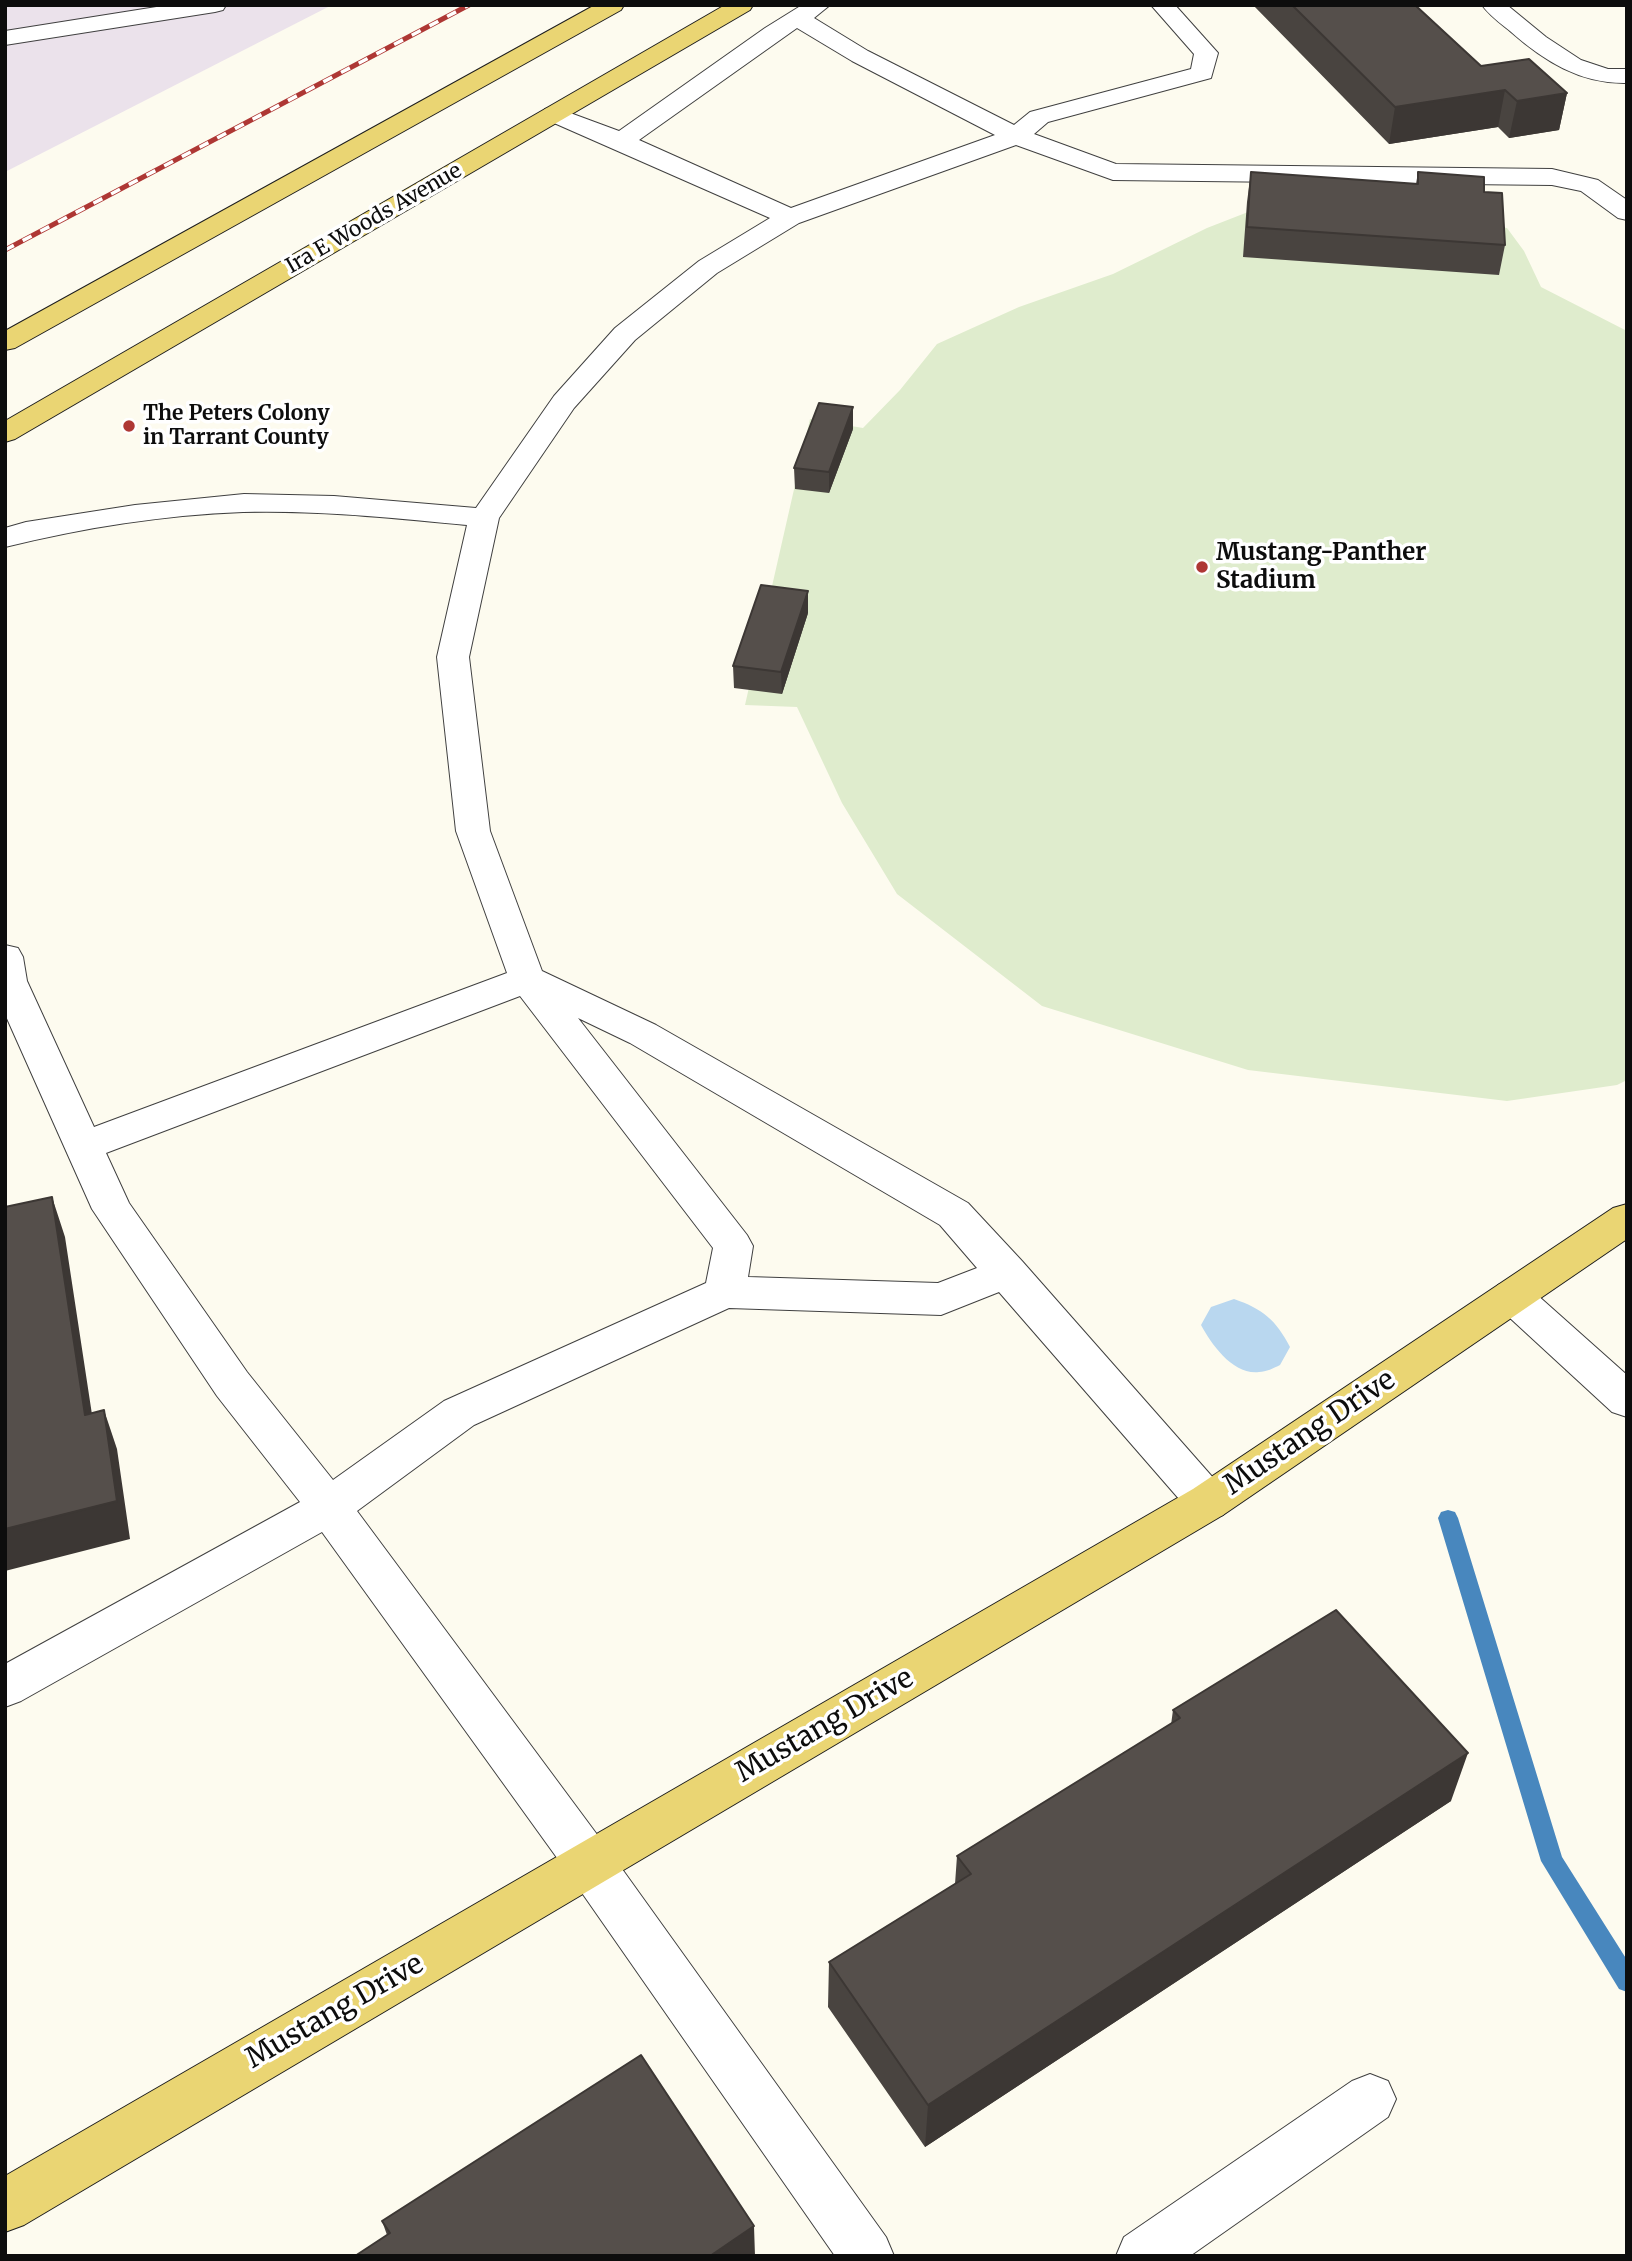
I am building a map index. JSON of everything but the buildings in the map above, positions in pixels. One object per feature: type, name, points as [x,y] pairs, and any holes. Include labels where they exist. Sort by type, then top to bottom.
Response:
[{"type":"main road","points":[[5,342],[613,5]]},
{"type":"main road","name":"Ira E Woods Avenue","points":[[5,433],[742,5]]},
{"type":"main road","name":"Mustang Drive","points":[[5,2206],[1208,1502],[1627,1219]]},
{"type":"lane","points":[[5,38],[215,5]]},
{"type":"lane","points":[[621,141],[797,18],[820,5]]},
{"type":"lane","points":[[725,1292],[733,1246],[527,979],[473,831],[453,657],[484,518],[564,402],[625,334],[708,267],[790,217],[1016,136],[1039,117],[1202,73],[1206,53],[1162,5]]},
{"type":"lane","points":[[1493,5],[1562,61],[1613,78],[1627,76]]},
{"type":"lane","points":[[797,18],[860,56],[1016,136],[1114,172],[1552,177],[1588,185],[1627,212]]},
{"type":"lane","points":[[554,114],[790,217]]},
{"type":"lane","points":[[5,538],[26,531],[159,510],[243,503],[351,505],[484,518]]},
{"type":"lane","points":[[5,957],[9,981],[112,1209],[232,1384],[329,1507],[590,1864],[867,2256]]},
{"type":"lane","points":[[83,1146],[527,979],[643,1034],[954,1214],[1008,1272],[1145,1433],[1208,1502]]},
{"type":"lane","points":[[5,1687],[329,1507],[458,1413],[725,1292],[941,1299],[1008,1272]]},
{"type":"lane","points":[[1513,1296],[1627,1400]]},
{"type":"lane","points":[[1143,2256],[1370,2099]]},
{"type":"shaded area","points":[[5,5],[332,5],[5,172]]},
{"type":"green space","name":"Mustang-Panther Stadium","points":[[1266,205],[1462,220],[1507,228],[1524,251],[1541,287],[1627,331],[1627,1080],[1617,1085],[1507,1101],[1248,1070],[1042,1006],[897,894],[842,803],[797,707],[745,705],[810,419],[863,428],[900,390],[937,344],[1019,307],[1113,274],[1207,228]]},
{"type":"waterway","points":[[1234,1325],[1257,1347]]},
{"type":"waterway","points":[[1448,1518],[1552,1861],[1627,1981]]},
{"type":"railway","points":[[5,250],[469,5]]},
{"type":"place","name":"The Peters Colony in Tarrant County","points":[[129,426]]},
{"type":"place","name":"Mustang-Panther Stadium","points":[[1202,567]]}]
